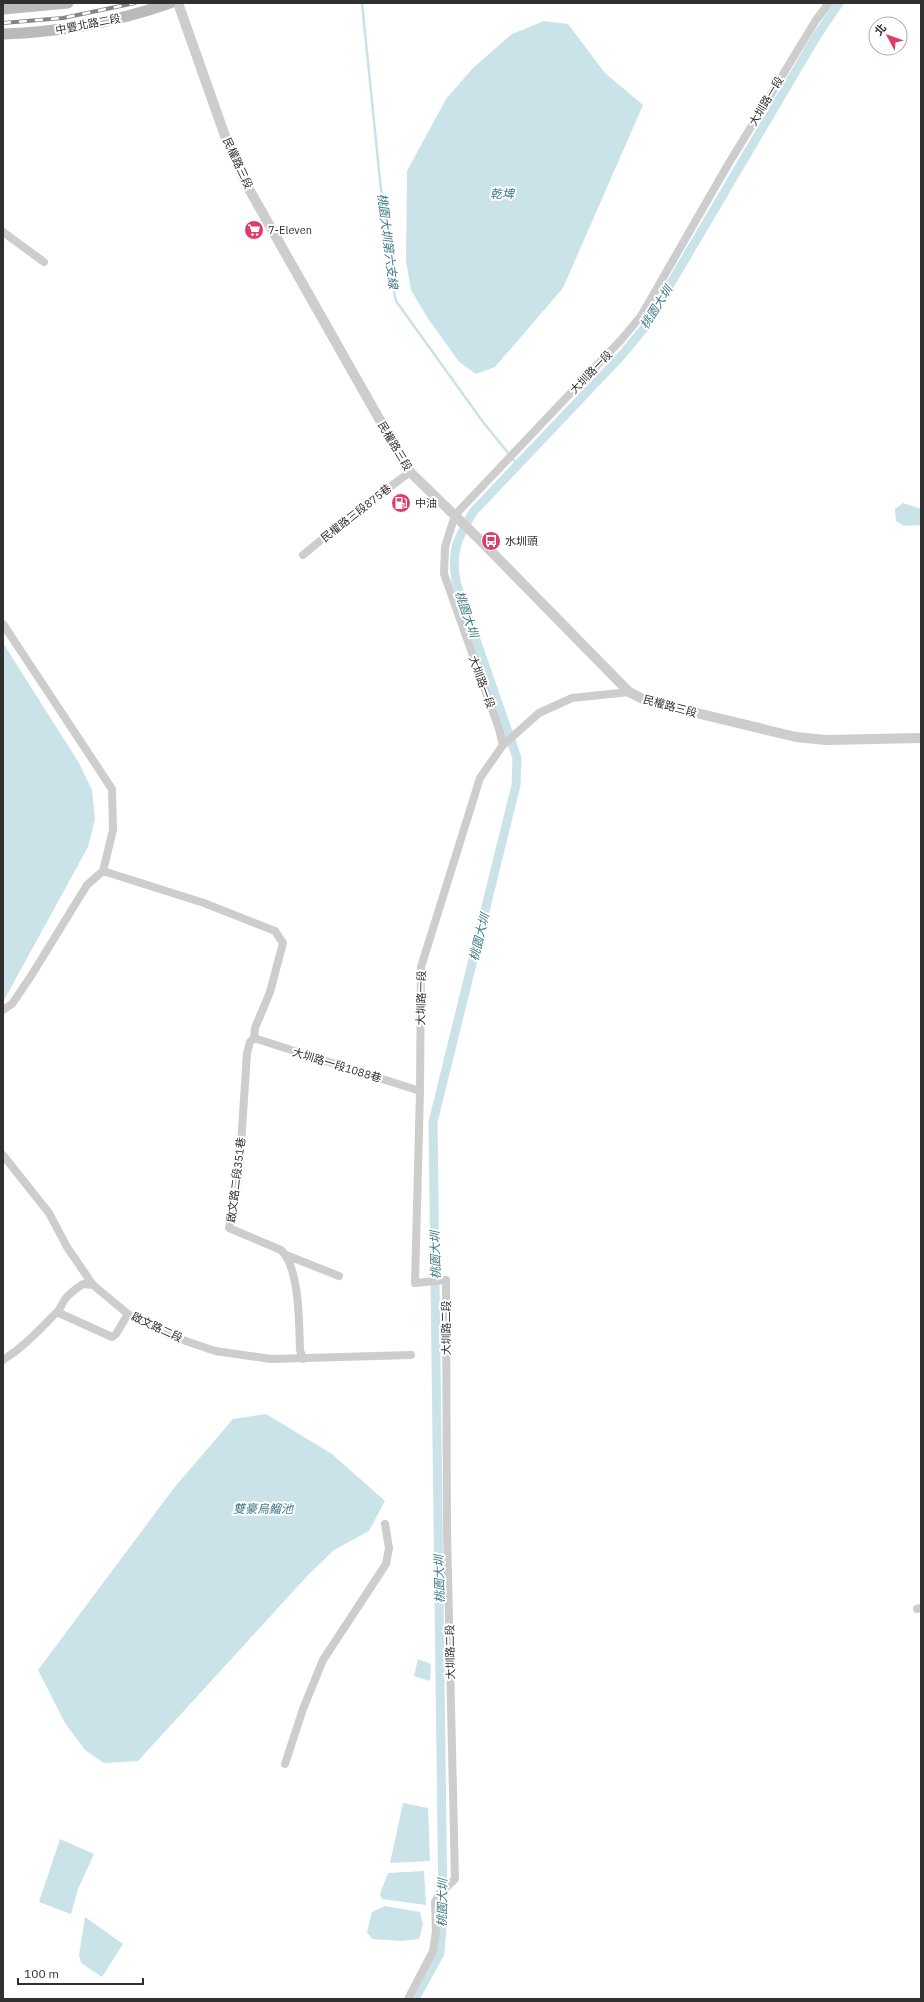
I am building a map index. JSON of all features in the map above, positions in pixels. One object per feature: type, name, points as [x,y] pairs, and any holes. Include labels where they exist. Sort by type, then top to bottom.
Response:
[{"type":"main road","points":[[3,9],[68,3]]},
{"type":"main road","name":"中豐北路二段","points":[[3,34],[46,31],[105,22],[170,3]]},
{"type":"street","name":"民權路三段","points":[[178,3],[225,136],[245,182],[410,472],[479,539],[629,692],[647,701],[796,737],[826,740],[921,738]]},
{"type":"street","name":"大圳路一段","points":[[446,1280],[415,1283],[420,1091],[421,967],[480,778],[505,744],[444,574],[445,548],[455,515],[621,340],[641,316],[726,168],[816,20],[829,3]]},
{"type":"street","points":[[3,232],[44,262]]},
{"type":"street","name":"民權路三段875巷","points":[[303,555],[338,526],[410,472]]},
{"type":"street","points":[[3,624],[112,789],[112,830],[103,871],[87,885],[31,976],[12,1004],[3,1010]]},
{"type":"street","points":[[505,744],[539,713],[572,698],[629,692]]},
{"type":"street","points":[[103,871],[204,903],[275,931],[283,943],[270,992],[255,1028],[254,1038]]},
{"type":"street","name":"大圳路一段1088巷","points":[[254,1038],[420,1091]]},
{"type":"street","name":"啟文路二段351巷","points":[[254,1038],[250,1042],[247,1053],[239,1175],[229,1228],[281,1250],[286,1255]]},
{"type":"street","name":"啟文路二段","points":[[3,1155],[49,1213],[68,1247],[93,1285],[128,1314],[171,1336],[215,1351],[271,1359],[411,1355]]},
{"type":"street","points":[[286,1255],[339,1276]]},
{"type":"street","points":[[286,1255],[292,1269],[300,1350],[303,1359]]},
{"type":"street","name":"大圳路二段","points":[[408,1999],[433,1951],[436,1931],[435,1902],[440,1894],[454,1880],[447,1532],[446,1280]]},
{"type":"street","points":[[3,1360],[21,1349],[58,1312],[65,1298],[83,1284],[93,1285]]},
{"type":"street","points":[[58,1312],[112,1337],[116,1334],[128,1314]]},
{"type":"street","points":[[285,1764],[303,1709],[323,1660],[386,1564],[389,1548],[385,1524]]},
{"type":"water","name":"乾埤","points":[[544,21],[568,24],[605,73],[643,105],[563,288],[495,367],[476,374],[459,362],[427,317],[411,290],[406,261],[407,171],[446,99],[473,68],[512,34]]},
{"type":"water","points":[[903,503],[921,509],[921,525],[904,526],[896,521],[895,509]]},
{"type":"water","points":[[3,643],[79,763],[92,790],[95,819],[88,847],[3,1002]]},
{"type":"water","name":"雙豪烏鰡池","points":[[266,1414],[332,1454],[385,1501],[369,1531],[334,1550],[309,1574],[138,1761],[104,1763],[85,1750],[65,1723],[38,1670],[174,1488],[233,1419]]},
{"type":"water","points":[[418,1659],[431,1664],[430,1681],[414,1676]]},
{"type":"water","points":[[403,1803],[428,1808],[430,1861],[390,1863]]},
{"type":"water","points":[[60,1839],[94,1854],[78,1889],[71,1914],[39,1902]]},
{"type":"water","points":[[424,1871],[426,1905],[382,1899],[380,1894],[388,1873]]},
{"type":"water","points":[[385,1906],[420,1912],[423,1925],[419,1939],[402,1941],[372,1939],[367,1932],[372,1912]]},
{"type":"water","points":[[85,1917],[123,1944],[102,1977],[81,1963],[79,1955]]},
{"type":"waterway","name":"桃園大圳第六支線","points":[[362,3],[389,269],[396,301],[483,422],[517,464]]},
{"type":"waterway","name":"桃園大圳","points":[[415,1999],[440,1953],[443,1915],[433,1122],[516,785],[517,758],[456,582],[454,561],[455,553],[459,538],[473,512],[622,355],[645,327],[816,37],[839,3]]},
{"type":"railway","points":[[3,23],[63,18],[135,3]]},
{"type":"place","name":"7-Eleven","points":[[254,230]]},
{"type":"place","name":"中油","points":[[401,503]]},
{"type":"place","name":"水圳頭","points":[[491,541]]}]
